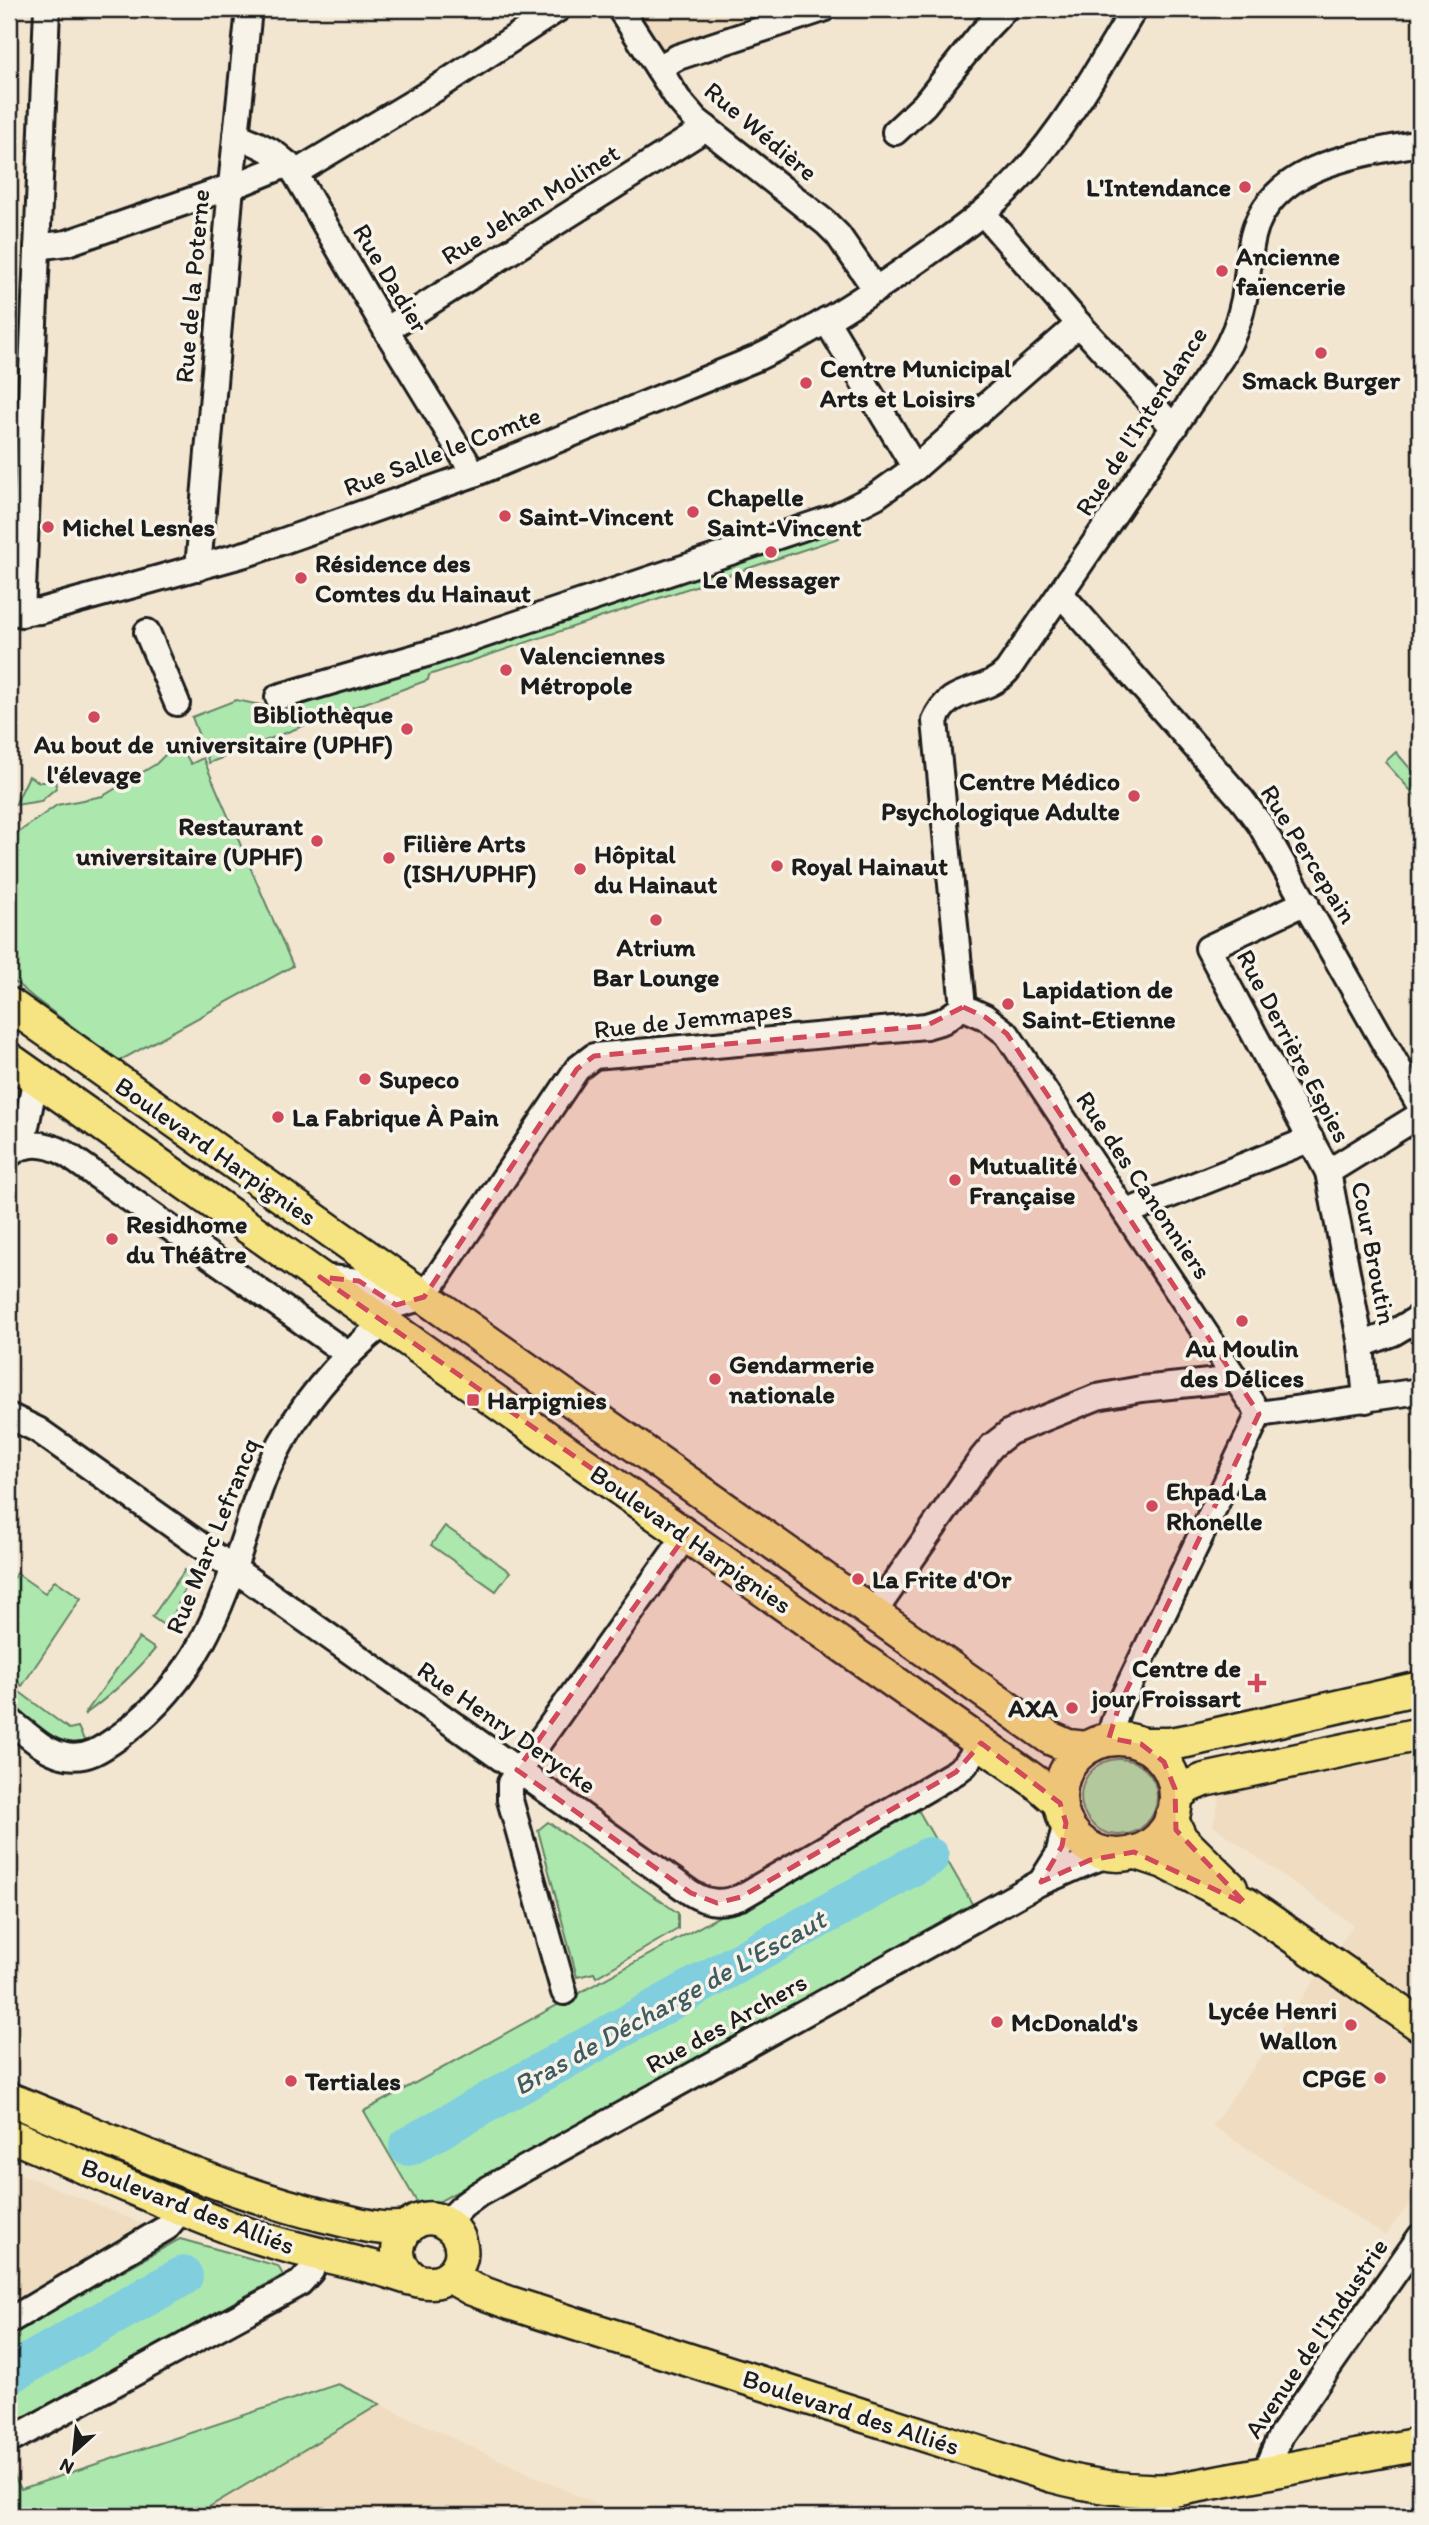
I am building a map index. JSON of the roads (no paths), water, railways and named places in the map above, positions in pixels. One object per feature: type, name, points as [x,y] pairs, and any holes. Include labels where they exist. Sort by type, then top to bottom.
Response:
[{"type":"main road","name":"Boulevard Harpignies","points":[[9,1004],[1050,1738],[1068,1746],[1113,1744],[1154,1752],[1168,1768],[1181,1839],[1246,1904]]},
{"type":"main road","name":"Boulevard Harpignies","points":[[9,1059],[1037,1783],[1063,1813],[1085,1845],[1098,1851],[1158,1859],[1246,1904],[1417,2025]]},
{"type":"main road","points":[[1063,1813],[1060,1789],[1067,1769],[1113,1744],[1169,1744],[1187,1741],[1420,1688]]},
{"type":"main road","points":[[1123,1853],[1154,1842],[1164,1831],[1174,1807],[1189,1786],[1204,1780],[1420,1734]]},
{"type":"main road","name":"Boulevard des Alliés","points":[[9,2099],[197,2176],[249,2194],[368,2226],[394,2229],[409,2227],[427,2219],[446,2223]]},
{"type":"main road","name":"Boulevard des Alliés","points":[[9,2135],[240,2231],[431,2283],[449,2276],[472,2289],[510,2303],[1068,2480],[1120,2489],[1190,2488],[1420,2444]]},
{"type":"main road","points":[[446,2223],[456,2233],[461,2247],[458,2265],[449,2276]]},
{"type":"main road","points":[[409,2227],[400,2238],[398,2253],[402,2267],[412,2277]]},
{"type":"street","points":[[15,614],[37,247],[47,9]]},
{"type":"street","name":"Rue de la Poterne","points":[[198,568],[249,9]]},
{"type":"street","points":[[37,247],[67,243],[231,186],[291,169],[437,89],[558,9]]},
{"type":"street","name":"Rue Wédière","points":[[620,9],[687,111],[832,229],[876,290]]},
{"type":"street","points":[[658,68],[678,57],[823,9]]},
{"type":"street","points":[[895,132],[924,105],[1004,9]]},
{"type":"street","name":"Rue Salle le Comte","points":[[15,614],[40,611],[249,553],[474,474],[757,358],[794,340],[876,290],[970,224],[1020,177],[1104,60],[1124,13]]},
{"type":"street","name":"Rue Jehan Molinet","points":[[386,330],[706,128]]},
{"type":"street","name":"Rue Dadier","points":[[236,135],[266,147],[291,169],[474,474]]},
{"type":"street","name":"Rue de l'Intendance","points":[[963,1007],[935,721],[942,708],[953,697],[1002,677],[1221,358],[1232,338],[1244,300],[1253,236],[1259,219],[1275,195],[1290,183],[1326,165],[1350,157],[1420,144]]},
{"type":"street","points":[[983,213],[1174,428]]},
{"type":"street","points":[[826,320],[915,468]]},
{"type":"street","points":[[278,697],[433,652],[835,517],[876,496],[915,468],[1079,324]]},
{"type":"street","name":"Rue Percepain","points":[[1061,594],[1251,811],[1306,902],[1420,1106]]},
{"type":"street","points":[[147,632],[177,703]]},
{"type":"street","name":"Rue Derrière Espies","points":[[1306,902],[1208,948],[1328,1172]]},
{"type":"street","name":"Rue des Canonniers","points":[[963,1007],[985,1017],[1007,1034],[1259,1413]]},
{"type":"street","name":"Rue de Jemmapes","points":[[424,1297],[569,1081],[588,1059],[603,1054],[926,1026],[943,1021],[963,1007]]},
{"type":"street","points":[[15,1151],[36,1077]]},
{"type":"street","points":[[1328,1172],[1420,1115]]},
{"type":"street","points":[[1127,1212],[1311,1139]]},
{"type":"street","points":[[15,1151],[41,1144],[65,1153],[349,1355]]},
{"type":"street","name":"Cour Broutin","points":[[1328,1172],[1361,1345],[1367,1400]]},
{"type":"street","name":"Boulevard Harpignies","points":[[320,1277],[359,1281],[396,1305],[424,1297]]},
{"type":"street","points":[[1361,1345],[1393,1333],[1420,1317]]},
{"type":"street","name":"Rue Marc Lefrancq","points":[[9,1720],[44,1747],[61,1755],[78,1757],[104,1748],[150,1712],[182,1676],[215,1620],[261,1484],[277,1449],[305,1405],[349,1355],[384,1323]]},
{"type":"street","points":[[873,1614],[982,1458],[1010,1432],[1077,1404],[1110,1394],[1238,1379]]},
{"type":"street","points":[[1113,1744],[1113,1724],[1119,1706],[1259,1413],[1420,1391]]},
{"type":"street","name":"Rue Henry Derycke","points":[[9,1416],[38,1430],[691,1893],[708,1902],[725,1903],[741,1897],[956,1772],[965,1765],[981,1743]]},
{"type":"street","points":[[564,1992],[510,1801],[510,1783],[686,1535]]},
{"type":"street","name":"Rue des Archers","points":[[1041,1882],[1055,1863],[1062,1846],[1063,1813]]},
{"type":"street","name":"Rue des Archers","points":[[446,2223],[478,2194],[1041,1882],[1090,1860],[1123,1853]]},
{"type":"street","points":[[9,2321],[166,2228],[182,2209]]},
{"type":"street","name":"Avenue de l'Industrie","points":[[1264,2474],[1281,2435],[1420,2237]]},
{"type":"street","points":[[9,2441],[300,2283],[311,2271],[317,2254]]},
{"type":"waterway","name":"Bras de Décharge de L'Escaut","points":[[409,2146],[929,1857]]},
{"type":"waterway","name":"Bras de Décharge de L'Escaut","points":[[9,2374],[183,2276]]},
{"type":"place","name":"L'Intendance","points":[[1245,187]]},
{"type":"place","name":"Ancienne faïencerie","points":[[1222,271]]},
{"type":"place","name":"Smack Burger","points":[[1321,353]]},
{"type":"place","name":"Centre Municipal Arts et Loisirs","points":[[806,383]]},
{"type":"place","name":"Chapelle Saint-Vincent","points":[[693,512]]},
{"type":"place","name":"Saint-Vincent","points":[[505,516]]},
{"type":"place","name":"Michel Lesnes","points":[[48,527]]},
{"type":"place","name":"Le Messager","points":[[771,552]]},
{"type":"place","name":"Résidence des Comtes du Hainaut","points":[[301,578]]},
{"type":"place","name":"Valenciennes Métropole","points":[[506,670]]},
{"type":"place","name":"Au bout de l'élevage","points":[[94,717]]},
{"type":"place","name":"Bibliothèque universitaire (UPHF)","points":[[407,729]]},
{"type":"place","name":"Centre Médico Psychologique Adulte","points":[[1134,796]]},
{"type":"place","name":"Restaurant universitaire (UPHF)","points":[[317,841]]},
{"type":"place","name":"Filière Arts (ISH/UPHF)","points":[[389,858]]},
{"type":"place","name":"Royal Hainaut","points":[[777,866]]},
{"type":"place","name":"Hôpital du Hainaut","points":[[580,869]]},
{"type":"place","name":"Atrium Bar Lounge","points":[[656,920]]},
{"type":"place","name":"Lapidation de Saint-Etienne","points":[[1008,1004]]},
{"type":"place","name":"Supeco","points":[[365,1079]]},
{"type":"place","name":"La Fabrique À Pain","points":[[278,1117]]},
{"type":"place","name":"Mutualité Française","points":[[955,1180]]},
{"type":"place","name":"Residhome du Théâtre","points":[[112,1239]]},
{"type":"place","name":"Au Moulin des Délices","points":[[1242,1321]]},
{"type":"place","name":"Gendarmerie nationale","points":[[715,1379]]},
{"type":"place","name":"Harpignies","points":[[473,1400]]},
{"type":"place","name":"Ehpad La Rhonelle","points":[[1152,1506]]},
{"type":"place","name":"La Frite d'Or","points":[[858,1579]]},
{"type":"place","name":"Centre de jour Froissart","points":[[1257,1683]]},
{"type":"place","name":"AXA","points":[[1072,1708]]},
{"type":"place","name":"McDonald's","points":[[997,2022]]},
{"type":"place","name":"Lycée Henri Wallon","points":[[1351,2025]]},
{"type":"place","name":"CPGE","points":[[1380,2078]]},
{"type":"place","name":"Tertiales","points":[[291,2081]]}]
